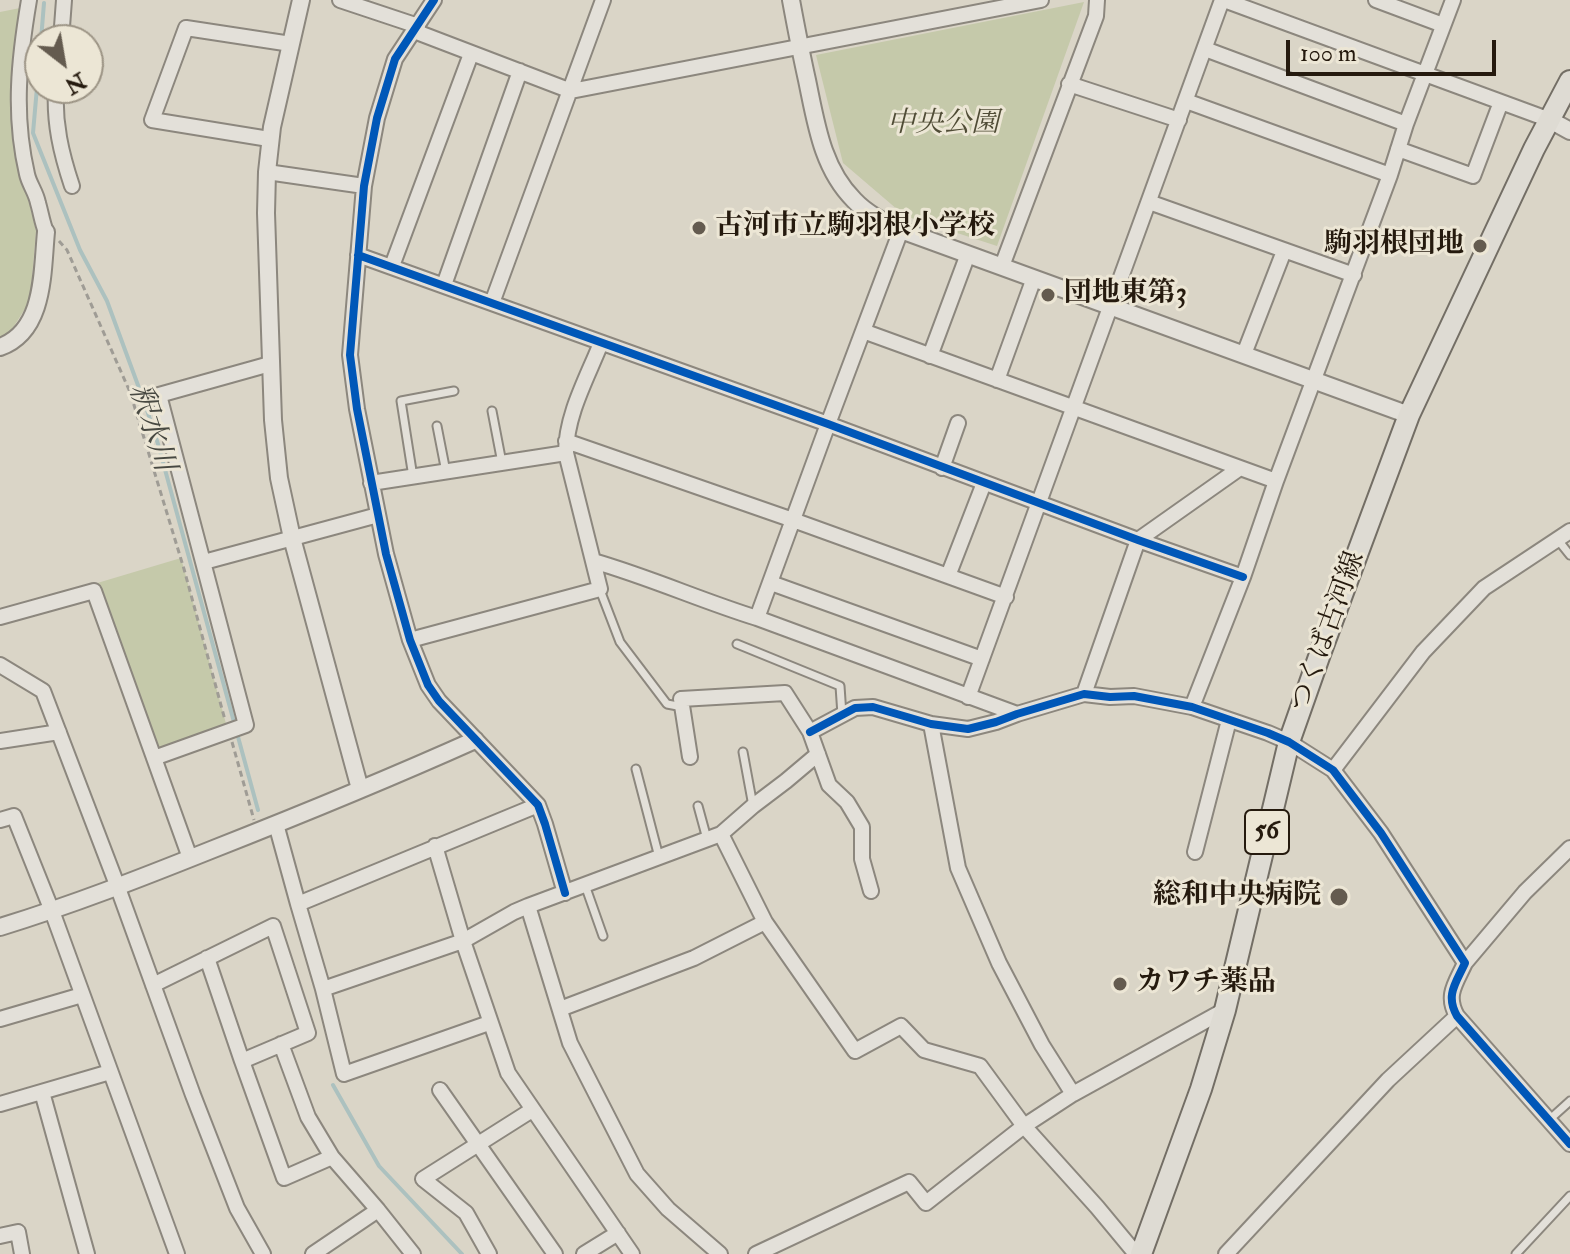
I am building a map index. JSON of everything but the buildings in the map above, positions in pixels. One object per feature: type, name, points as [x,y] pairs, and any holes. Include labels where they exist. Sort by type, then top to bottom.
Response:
[{"type":"main road","name":"つくば古河線","points":[[1139,1254],[1201,1089],[1225,1010],[1289,742],[1409,415],[1570,81]]},
{"type":"street","points":[[0,347],[12,343],[34,315],[39,298],[46,232],[38,200],[27,176],[18,119],[18,83],[29,0]]},
{"type":"street","points":[[62,24],[64,0]]},
{"type":"street","points":[[301,0],[269,139],[266,213],[273,420],[279,478],[292,538],[360,789]]},
{"type":"street","points":[[340,0],[571,91],[800,46],[968,7],[1035,1]]},
{"type":"street","points":[[434,0],[395,59],[377,118],[364,186],[350,355],[357,409],[386,554],[410,640],[428,685],[439,701],[538,805],[565,893]]},
{"type":"street","points":[[492,303],[603,0]]},
{"type":"street","points":[[791,0],[818,136],[829,166],[855,202],[874,217],[901,230],[1409,415]]},
{"type":"street","points":[[1002,266],[1096,16],[1097,0]]},
{"type":"street","points":[[968,697],[1223,0],[1550,120],[1570,131]]},
{"type":"street","points":[[1376,0],[1443,25]]},
{"type":"street","points":[[1192,707],[1243,577],[1453,0]]},
{"type":"street","points":[[269,139],[152,120],[186,28],[291,44]]},
{"type":"street","points":[[1205,49],[1406,124]]},
{"type":"street","points":[[392,266],[471,54]]},
{"type":"street","points":[[444,285],[520,71]]},
{"type":"street","points":[[1069,84],[1179,120]]},
{"type":"street","points":[[1186,101],[1390,175]]},
{"type":"street","points":[[1398,149],[1473,176],[1501,102]]},
{"type":"street","points":[[55,104],[57,133],[72,186]]},
{"type":"street","points":[[267,172],[364,186]]},
{"type":"street","points":[[1149,202],[1354,275]]},
{"type":"street","points":[[757,618],[901,230]]},
{"type":"street","points":[[1244,354],[1284,251]]},
{"type":"street","points":[[930,356],[968,254]]},
{"type":"street","points":[[358,255],[1243,577]]},
{"type":"street","points":[[997,380],[1034,278]]},
{"type":"street","points":[[863,331],[1276,481]]},
{"type":"street","points":[[410,640],[600,589],[566,447],[570,422],[601,343]]},
{"type":"street","points":[[154,758],[246,725],[159,395],[270,364]]},
{"type":"street","points":[[942,468],[958,423]]},
{"type":"street","points":[[371,483],[502,463],[566,447],[793,520],[1006,597]]},
{"type":"street","points":[[1084,694],[1138,540],[1240,468]]},
{"type":"street","points":[[948,576],[984,483]]},
{"type":"street","points":[[204,562],[378,515]]},
{"type":"street","points":[[1333,770],[1423,652],[1484,588],[1570,531]]},
{"type":"street","points":[[593,561],[626,570],[1017,714]]},
{"type":"street","points":[[771,583],[982,659]]},
{"type":"street","points":[[0,617],[94,591],[190,858]]},
{"type":"street","points":[[0,665],[43,691],[237,1208],[263,1254]]},
{"type":"street","points":[[690,757],[681,699],[785,693],[810,732],[829,785],[847,802],[862,827],[862,859],[871,891]]},
{"type":"street","points":[[810,732],[855,708],[873,707],[931,724],[968,729],[1084,694],[1134,696],[1192,707],[1268,733],[1289,742],[1333,770],[1381,833],[1465,963]]},
{"type":"street","points":[[1195,852],[1229,720]]},
{"type":"street","points":[[931,724],[958,868],[999,963],[1042,1045],[1073,1094]]},
{"type":"street","points":[[0,741],[59,732]]},
{"type":"street","points":[[0,927],[117,887],[475,740]]},
{"type":"street","points":[[323,989],[463,941],[528,906],[714,836],[818,754]]},
{"type":"street","points":[[298,904],[538,805]]},
{"type":"street","points":[[0,820],[14,816],[52,911],[177,1254]]},
{"type":"street","points":[[276,824],[344,1074],[489,1023]]},
{"type":"street","points":[[714,836],[765,922],[855,1051],[901,1026],[924,1050],[980,1066],[1024,1126],[1139,1254]]},
{"type":"street","points":[[435,846],[489,1023],[508,1073],[632,1254]]},
{"type":"street","points":[[1570,848],[1525,892],[1465,963],[1450,998],[1457,1016],[1570,1144]]},
{"type":"street","points":[[528,906],[570,1043],[637,1174],[668,1209],[720,1254]]},
{"type":"street","points":[[560,1009],[694,958],[765,922]]},
{"type":"street","points":[[153,985],[273,926],[308,1033],[242,1061]]},
{"type":"street","points":[[207,958],[284,1178],[332,1157]]},
{"type":"street","points":[[0,1019],[82,995]]},
{"type":"street","points":[[756,1254],[909,1182],[926,1203],[1024,1126],[1073,1094],[1225,1010]]},
{"type":"street","points":[[1226,1254],[1388,1080],[1457,1016]]},
{"type":"street","points":[[281,1044],[308,1117],[332,1157],[413,1254]]},
{"type":"street","points":[[0,1104],[110,1072]]},
{"type":"street","points":[[440,1090],[555,1254]]},
{"type":"street","points":[[42,1092],[87,1254]]},
{"type":"street","points":[[489,1254],[466,1213],[423,1179],[532,1110]]},
{"type":"street","points":[[313,1254],[378,1210]]},
{"type":"street","points":[[0,1236],[18,1232],[22,1254]]},
{"type":"street","points":[[584,1254],[618,1233]]},
{"type":"lane","points":[[413,477],[401,401],[454,391]]},
{"type":"lane","points":[[492,411],[502,463]]},
{"type":"lane","points":[[437,426],[446,472]]},
{"type":"lane","points":[[1558,540],[1570,555]]},
{"type":"lane","points":[[600,589],[620,642],[667,704],[683,707]]},
{"type":"lane","points":[[737,644],[840,686],[842,715]]},
{"type":"lane","points":[[743,752],[753,806]]},
{"type":"lane","points":[[636,769],[659,857]]},
{"type":"lane","points":[[698,806],[714,836]]},
{"type":"lane","points":[[585,885],[603,936]]},
{"type":"lane","points":[[1549,1120],[1570,1101]]},
{"type":"lane","points":[[1516,1254],[1570,1196]]},
{"type":"path","points":[[46,232],[67,250],[130,392],[184,569],[256,826]]},
{"type":"green space","name":"中央公園","points":[[1084,2],[997,246],[905,216],[843,163],[816,55]]},
{"type":"green space","points":[[20,8],[10,94],[18,156],[36,231],[30,301],[9,334],[0,337],[0,12]]},
{"type":"green space","points":[[181,558],[228,731],[153,754],[94,584]]},
{"type":"waterway","name":"釈水川","points":[[42,24],[44,3]]},
{"type":"waterway","name":"釈水川","points":[[36,104],[33,133],[80,250],[107,301],[158,444],[258,810]]},
{"type":"waterway","name":"釈水川","points":[[333,1085],[379,1166],[462,1254]]},
{"type":"cycle path","points":[[434,0],[395,59],[377,118],[364,186],[350,355],[357,409],[386,554],[410,640],[428,685],[439,701],[538,805],[565,893]]},
{"type":"cycle path","points":[[358,255],[1243,577]]},
{"type":"cycle path","points":[[810,732],[855,708],[873,707],[931,724],[968,729],[1084,694],[1134,696],[1192,707],[1289,742],[1333,770],[1381,833],[1465,963],[1452,995],[1457,1016],[1570,1144]]},
{"type":"place","name":"古河市立駒羽根小学校","points":[[699,228]]},
{"type":"place","name":"駒羽根団地","points":[[1480,246]]},
{"type":"place","name":"団地東第3","points":[[1048,295]]},
{"type":"place","name":"総和中央病院","points":[[1339,897]]},
{"type":"place","name":"カワチ薬品","points":[[1120,984]]}]
